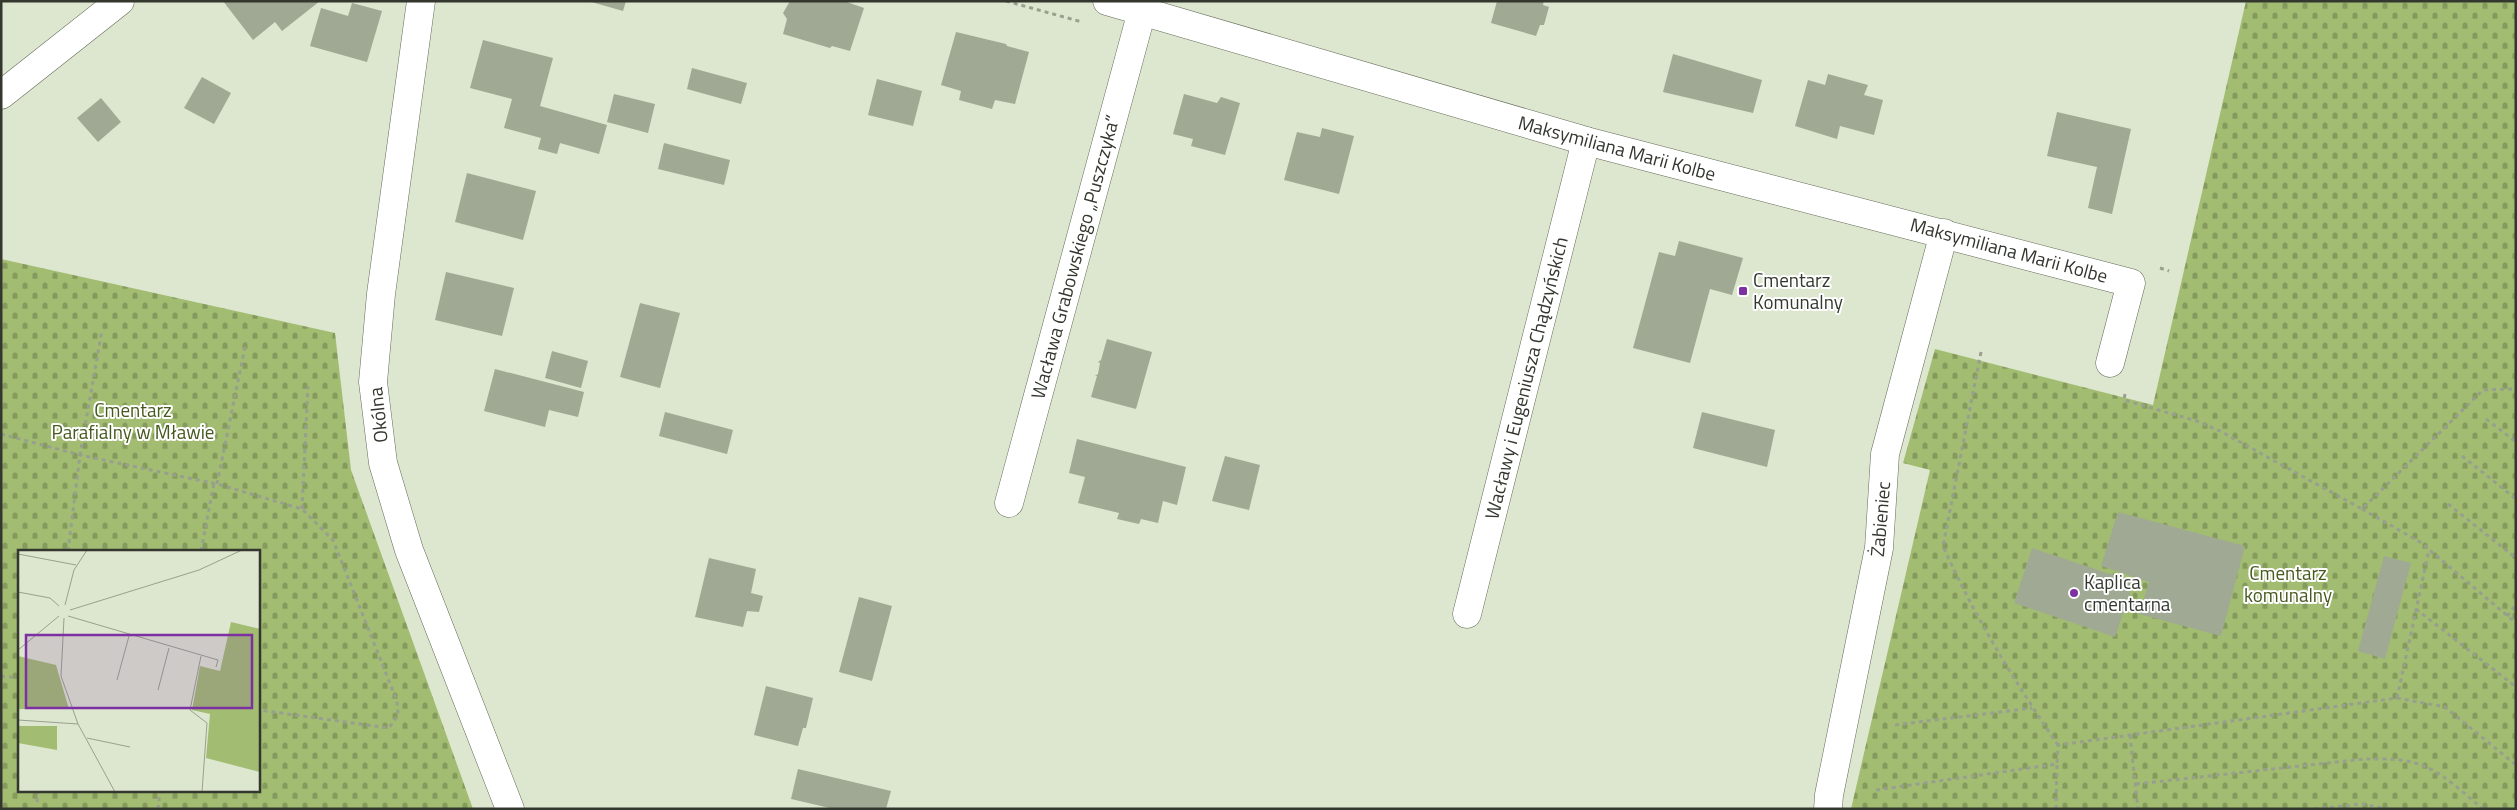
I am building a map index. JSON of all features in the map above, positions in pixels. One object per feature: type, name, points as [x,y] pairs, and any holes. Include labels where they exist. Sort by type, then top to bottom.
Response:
[{"type":"street","points":[[1,95],[120,1]]},
{"type":"street","name":"Okólna","points":[[421,1],[381,294],[373,382],[383,463],[410,550],[510,809]]},
{"type":"street","name":"Maksymiliana Marii Kolbe","points":[[1107,1],[1138,24],[2131,283],[2110,363]]},
{"type":"street","name":"Wacława Grabowskiego „Puszczyka”","points":[[1009,502],[1138,24]]},
{"type":"street","name":"Wacławy i Eugeniusza Chądzyńskich","points":[[1467,614],[1586,141]]},
{"type":"street","name":"Żabieniec","points":[[1828,809],[1828,795],[1879,548],[1885,454],[1944,233]]},
{"type":"path","points":[[1006,1],[1138,24]]},
{"type":"path","points":[[68,550],[80,455],[102,330]]},
{"type":"path","points":[[202,550],[246,342]]},
{"type":"path","points":[[1981,352],[1944,546],[1955,572],[2032,708],[2058,745],[2056,809]]},
{"type":"path","points":[[302,509],[308,386]]},
{"type":"path","points":[[2362,509],[2483,390],[2516,389]]},
{"type":"path","points":[[2125,394],[2124,400],[2220,431],[2420,542],[2516,623]]},
{"type":"path","points":[[2486,419],[2516,442]]},
{"type":"path","points":[[1,434],[80,455],[215,484],[302,509],[333,540],[397,701],[398,715],[389,728],[260,710]]},
{"type":"path","points":[[2462,456],[2516,499]]},
{"type":"path","points":[[2448,504],[2516,558]]},
{"type":"path","points":[[2397,698],[2429,550]]},
{"type":"path","points":[[2507,616],[2516,605]]},
{"type":"path","points":[[2416,609],[2516,687]]},
{"type":"path","points":[[1,676],[18,678]]},
{"type":"path","points":[[2058,745],[2397,698],[2445,707],[2516,765]]},
{"type":"path","points":[[1895,725],[2032,708]]},
{"type":"path","points":[[2130,735],[2138,809]]},
{"type":"path","points":[[2136,784],[2364,759],[2389,759],[2415,763],[2439,774],[2483,809]]},
{"type":"path","points":[[1876,790],[2057,764]]},
{"type":"path","points":[[37,802],[38,792]]},
{"type":"path","points":[[158,809],[160,792]]},
{"type":"path","points":[[2314,809],[2362,804],[2389,809]]},
{"type":"green space","name":"Cmentarz komunalny","points":[[2246,1],[2516,1],[2516,809],[1851,809],[1930,470],[1903,463],[1935,349],[2153,405]]},
{"type":"green space","name":"Cmentarz Parafialny w Mławie","points":[[1,259],[335,333],[351,470],[473,809],[1,809]]},
{"type":"building","points":[[223,1],[320,1],[282,31],[275,22],[253,40]]},
{"type":"building","points":[[588,1],[626,1],[623,11]]},
{"type":"building","points":[[790,1],[844,1],[864,8],[850,51],[832,46],[830,48],[783,34],[787,19],[783,13]]},
{"type":"building","points":[[1497,1],[1544,1],[1543,5],[1549,7],[1544,25],[1540,25],[1536,36],[1491,23]]},
{"type":"building","points":[[352,3],[382,11],[367,62],[310,46],[321,8],[348,16]]},
{"type":"building","points":[[956,32],[1006,44],[1007,46],[1029,52],[1015,104],[995,100],[992,109],[959,100],[961,91],[941,85]]},
{"type":"building","points":[[483,40],[553,58],[540,106],[607,125],[599,154],[560,143],[557,154],[538,149],[541,138],[504,128],[512,99],[470,88]]},
{"type":"building","points":[[1673,54],[1762,80],[1753,113],[1663,92]]},
{"type":"building","points":[[692,68],[747,83],[741,104],[687,89]]},
{"type":"building","points":[[1828,74],[1868,85],[1864,95],[1883,100],[1874,135],[1840,126],[1837,139],[1795,126],[1808,80],[1825,85]]},
{"type":"building","points":[[202,77],[231,93],[214,124],[184,108]]},
{"type":"building","points":[[877,79],[922,91],[913,126],[868,115]]},
{"type":"building","points":[[614,94],[655,104],[648,133],[607,122]]},
{"type":"building","points":[[1184,94],[1217,103],[1221,97],[1240,103],[1225,155],[1191,146],[1193,139],[1173,134]]},
{"type":"building","points":[[101,98],[121,122],[98,142],[77,118]]},
{"type":"building","points":[[2057,112],[2131,129],[2112,214],[2088,208],[2097,167],[2047,156]]},
{"type":"building","points":[[1322,128],[1354,136],[1339,194],[1284,180],[1297,132],[1320,137]]},
{"type":"building","points":[[664,143],[730,160],[724,185],[658,169]]},
{"type":"building","points":[[467,173],[536,191],[523,240],[455,222]]},
{"type":"building","points":[[1679,241],[1743,258],[1732,295],[1710,289],[1690,363],[1633,348],[1659,252],[1675,256]]},
{"type":"building","points":[[446,272],[514,288],[502,336],[435,320]]},
{"type":"building","points":[[640,303],[680,313],[660,388],[620,377]]},
{"type":"building","points":[[1107,339],[1152,352],[1136,409],[1091,397],[1097,376],[1095,376],[1098,374],[1100,363],[1098,362],[1101,360]]},
{"type":"building","points":[[552,351],[588,361],[581,388],[545,378]]},
{"type":"building","points":[[495,369],[584,392],[578,417],[549,410],[545,427],[484,411]]},
{"type":"building","points":[[665,412],[733,430],[727,454],[659,436]]},
{"type":"building","points":[[1702,412],[1775,430],[1767,467],[1693,448]]},
{"type":"building","points":[[1077,439],[1186,467],[1177,505],[1163,501],[1158,523],[1141,519],[1139,524],[1117,519],[1119,513],[1078,503],[1085,477],[1069,473]]},
{"type":"building","points":[[1225,456],[1260,465],[1249,510],[1212,501]]},
{"type":"building","points":[[2118,512],[2245,546],[2221,636],[2139,614],[2149,582],[2101,566]]},
{"type":"building","name":"Kaplica cmentarna","points":[[2032,548],[2134,582],[2115,637],[2014,603]]},
{"type":"building","points":[[2384,556],[2411,563],[2385,659],[2358,651]]},
{"type":"building","points":[[709,558],[756,569],[751,593],[763,596],[759,612],[747,611],[743,627],[695,617]]},
{"type":"building","points":[[859,597],[892,606],[872,681],[839,672]]},
{"type":"building","points":[[766,686],[813,698],[806,728],[803,728],[798,746],[754,735]]},
{"type":"building","points":[[798,769],[891,791],[886,809],[834,809],[791,799]]},
{"type":"place","name":"Cmentarz Komunalny","points":[[1743,291]]},
{"type":"place","name":"Kaplica cmentarna","points":[[2074,593]]}]
